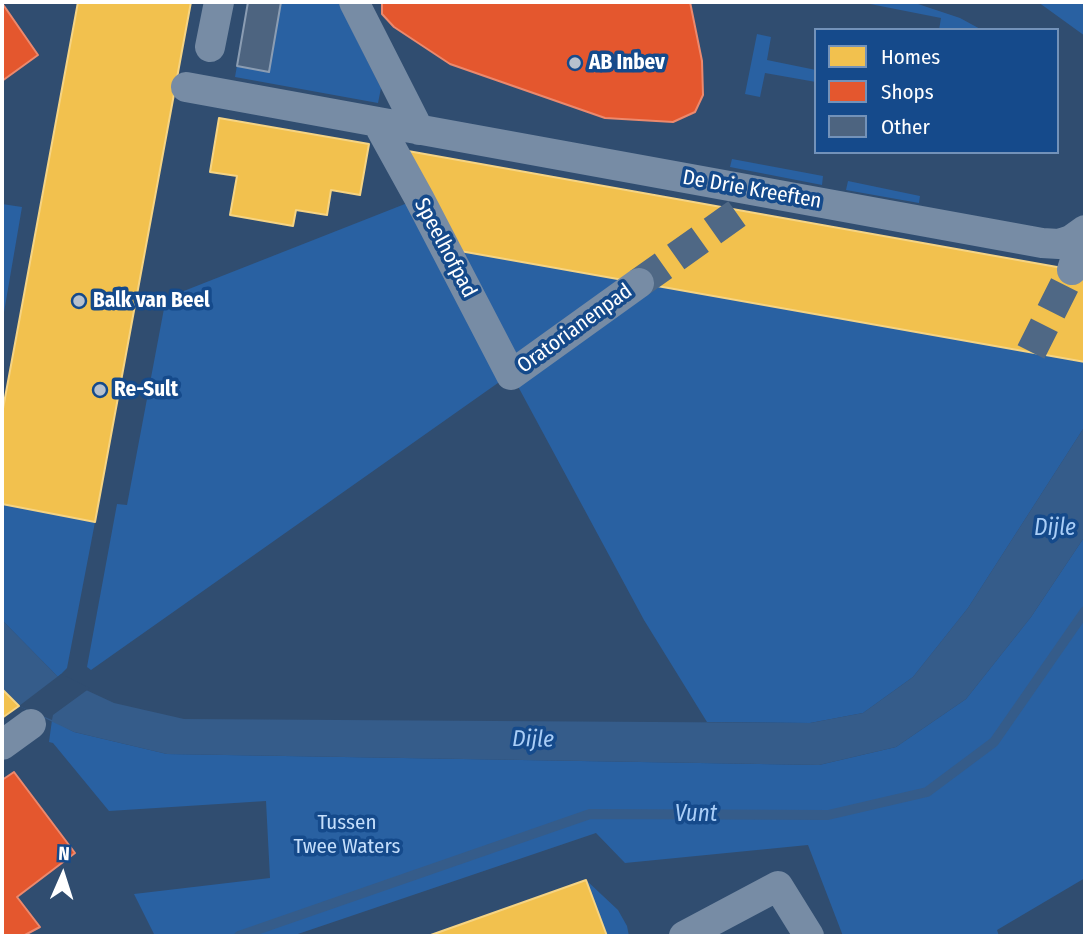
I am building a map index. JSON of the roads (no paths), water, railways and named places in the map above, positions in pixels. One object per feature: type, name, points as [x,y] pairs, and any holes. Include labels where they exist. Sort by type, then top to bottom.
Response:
[{"type":"street","points":[[211,47],[219,2]]},
{"type":"street","points":[[354,2],[419,130]]},
{"type":"street","name":"De Drie Kreeften","points":[[186,87],[419,130],[754,202],[1042,243],[1059,244],[1084,232]]},
{"type":"street","name":"Speelhofpad","points":[[377,122],[511,374]]},
{"type":"street","name":"De Drie Kreeften","points":[[1072,270],[1084,232]]},
{"type":"street","name":"Oratorianenpad","points":[[511,374],[639,283]]},
{"type":"street","points":[[2,745],[31,724]]},
{"type":"street","points":[[684,936],[778,886],[809,936]]},
{"type":"water","name":"Dijle","points":[[1085,426],[1085,536],[1031,617],[966,699],[896,747],[819,765],[167,754],[74,732],[19,706],[2,689],[2,620],[58,677],[114,703],[184,719],[810,723],[863,713],[913,677],[968,608]]},
{"type":"waterway","name":"Vunt","points":[[239,936],[590,814],[828,815],[927,792],[994,742],[1085,611]]},
{"type":"tunnel","points":[[639,283],[742,210]]},
{"type":"tunnel","points":[[1031,352],[1072,270]]},
{"type":"place","name":"AB Inbev","points":[[575,63]]},
{"type":"place","name":"Balk van Beel","points":[[79,301]]},
{"type":"place","name":"Re-Sult","points":[[100,390]]},
{"type":"park label","name":"Tussen Twee Waters","points":[[347,835]]}]
